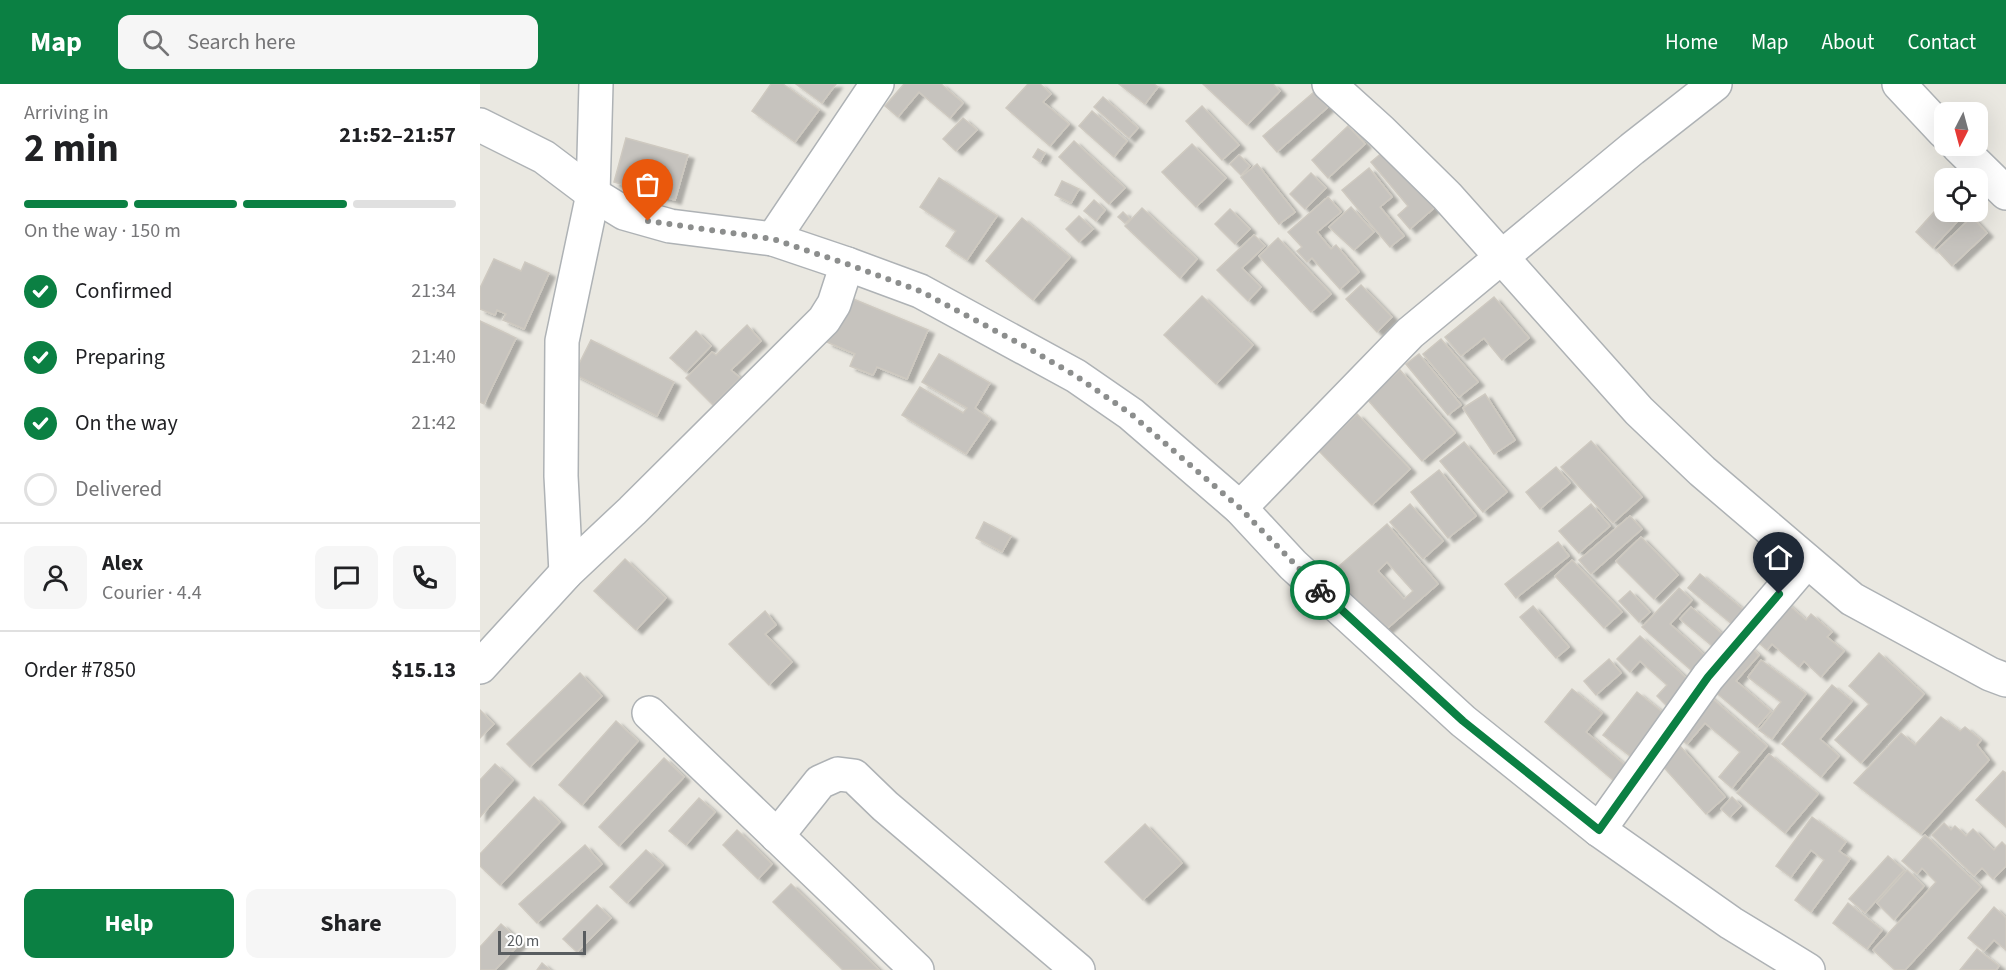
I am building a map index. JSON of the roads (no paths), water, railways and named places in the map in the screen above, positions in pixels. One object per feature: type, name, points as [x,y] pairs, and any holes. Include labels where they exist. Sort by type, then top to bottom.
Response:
[{"type":"street","points":[[566,573],[561,476],[562,341],[593,195],[596,84]]},
{"type":"street","points":[[773,239],[877,84]]},
{"type":"street","points":[[1329,84],[1447,196],[1501,260],[1639,411],[1702,471],[1852,599],[1990,674],[2006,680]]},
{"type":"street","points":[[1240,508],[1410,333],[1501,260],[1632,149],[1715,84]]},
{"type":"street","points":[[1899,84],[1934,121]]},
{"type":"street","points":[[480,125],[544,156],[593,195],[624,213],[648,221],[773,239],[847,264],[920,291],[1076,376],[1131,414],[1240,508],[1293,565],[1463,721],[1599,830],[1731,923],[1808,970]]},
{"type":"street","points":[[1968,156],[2006,193]]},
{"type":"street","points":[[480,667],[566,573],[632,511],[824,320],[834,304],[847,264]]},
{"type":"street","points":[[1599,830],[1708,677],[1807,561]]},
{"type":"street","points":[[649,713],[917,970]]},
{"type":"street","points":[[777,836],[820,782],[838,774],[854,776],[885,806],[1078,970]]}]
